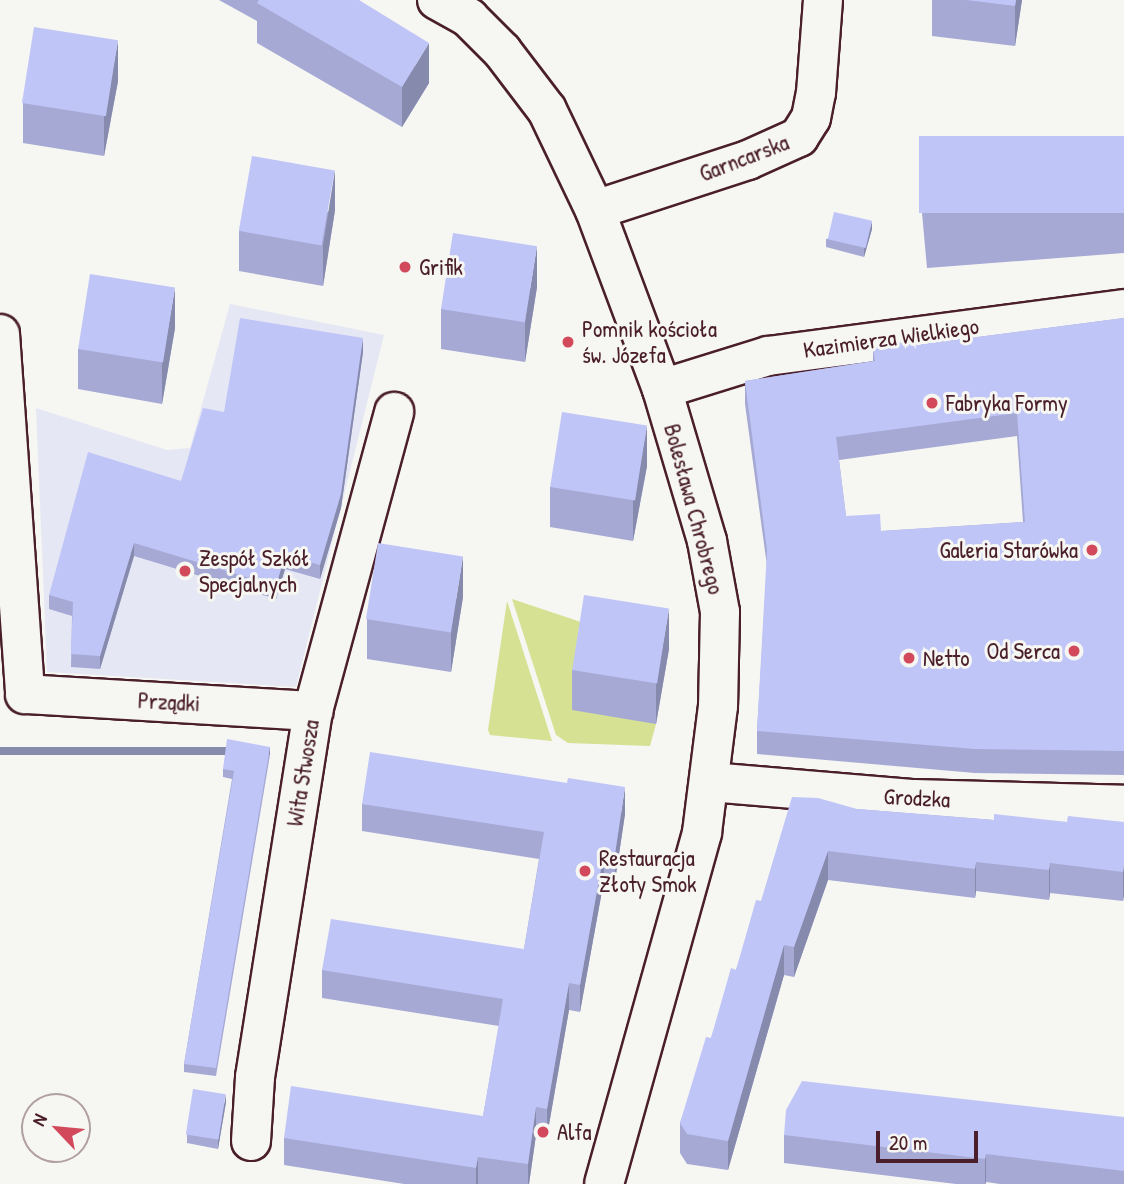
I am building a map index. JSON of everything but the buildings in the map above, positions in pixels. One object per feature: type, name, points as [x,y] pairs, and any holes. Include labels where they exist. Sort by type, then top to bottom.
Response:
[{"type":"street","name":"Bolesława Chrobrego","points":[[437,0],[474,9],[547,110],[595,210],[662,389],[707,541],[720,612],[710,782],[683,912],[605,1184]]},
{"type":"street","name":"Garncarska","points":[[595,210],[748,159],[799,137],[811,118],[817,93],[823,0]]},
{"type":"street","name":"Kazimierza Wielkiego","points":[[662,389],[768,356],[1124,309]]},
{"type":"street","name":"Prządki","points":[[0,334],[25,694],[313,711]]},
{"type":"street","name":"Wita Stwosza","points":[[251,1141],[255,1077],[313,711],[394,412]]},
{"type":"street","name":"Grodzka","points":[[710,782],[914,800],[1124,805]]},
{"type":"shaded area","name":"Zespół Szkół Specjalnych","points":[[230,304],[384,335],[296,687],[47,672],[36,408],[167,450],[190,448]]},
{"type":"green space","points":[[512,599],[581,622],[578,632],[656,724],[650,746],[568,743],[556,735]]},
{"type":"green space","points":[[507,601],[552,741],[490,735],[488,730]]},
{"type":"place","name":"Grifik","points":[[405,267]]},
{"type":"place","name":"Pomnik kościoła św. Józefa","points":[[568,342]]},
{"type":"place","name":"Fabryka Formy","points":[[932,403]]},
{"type":"place","name":"Galeria Starówka","points":[[1092,550]]},
{"type":"place","name":"Zespół Szkół Specjalnych","points":[[185,571]]},
{"type":"place","name":"Od Serca","points":[[1074,651]]},
{"type":"place","name":"Netto","points":[[909,658]]},
{"type":"place","name":"Restauracja Złoty Smok","points":[[585,871]]},
{"type":"place","name":"Alfa","points":[[543,1132]]}]
